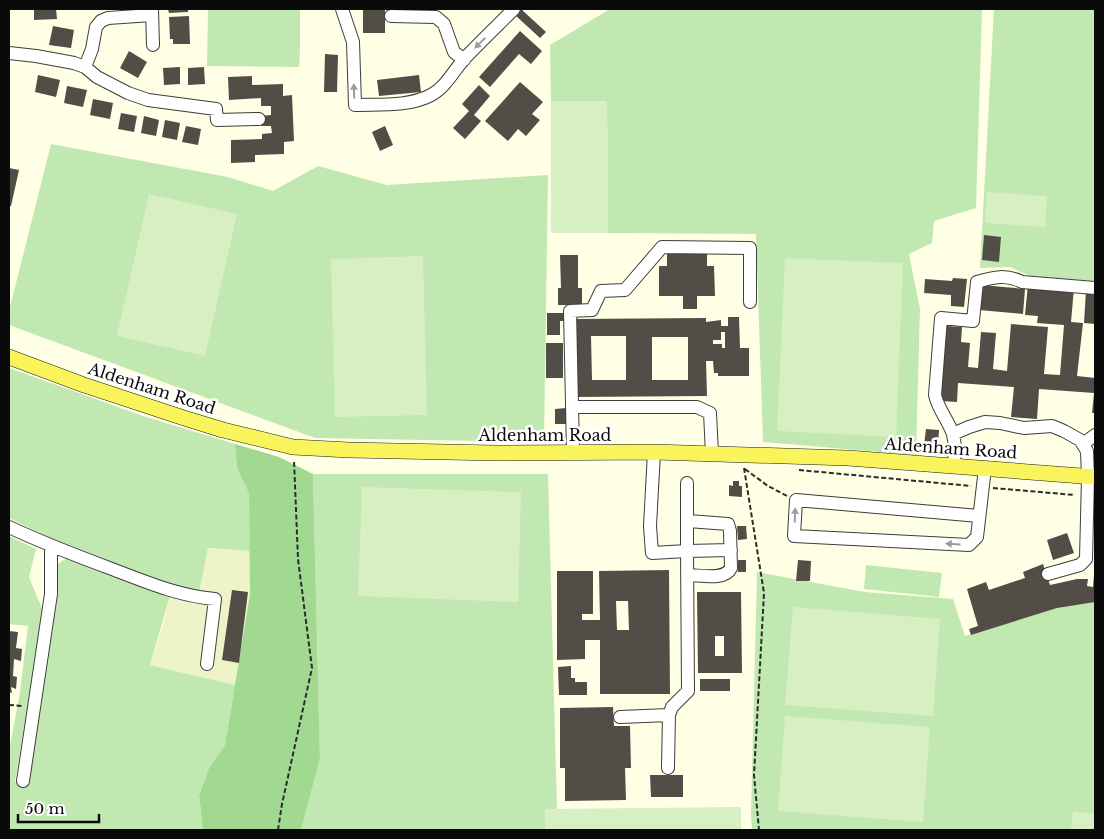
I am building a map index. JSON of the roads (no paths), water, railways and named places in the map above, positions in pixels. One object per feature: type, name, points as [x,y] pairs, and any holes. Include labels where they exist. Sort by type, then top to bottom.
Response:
[{"type":"main road","name":"Aldenham Road","points":[[9,357],[84,385],[200,423],[293,447],[359,450],[654,452],[848,458],[1092,477]]},
{"type":"street","points":[[342,9],[353,42],[355,105],[403,103],[432,95],[442,87],[464,60],[514,9]]},
{"type":"street","points":[[85,67],[92,49],[96,27],[100,21],[108,18],[152,12],[153,45]]},
{"type":"street","points":[[391,16],[436,16],[444,24],[454,52],[464,60]]},
{"type":"street","points":[[9,53],[74,63],[85,67],[97,77],[128,93],[148,100],[216,109],[217,120],[258,119]]},
{"type":"street","points":[[573,452],[570,310],[592,310],[601,291],[625,290],[662,247],[750,248],[750,302]]},
{"type":"street","points":[[954,466],[955,446],[953,434],[937,403],[935,395],[941,318],[973,321],[977,282],[998,276],[1012,277],[1022,282],[1095,288]]},
{"type":"street","points":[[572,407],[697,407],[710,413],[712,454]]},
{"type":"street","points":[[953,434],[985,422],[1024,428],[1052,426],[1080,440],[1088,451],[1092,477],[1086,559],[1080,565],[1048,574]]},
{"type":"street","points":[[1083,444],[1095,435]]},
{"type":"street","points":[[654,452],[650,526],[652,553],[731,550]]},
{"type":"street","points":[[979,516],[796,500],[794,536],[969,545],[978,538],[985,468]]},
{"type":"street","points":[[668,768],[669,716],[672,707],[688,691],[687,483]]},
{"type":"street","points":[[688,521],[728,524],[731,550],[731,568],[726,574],[688,575]]},
{"type":"street","points":[[9,527],[51,546],[171,591],[195,598],[216,600],[207,664]]},
{"type":"street","points":[[23,782],[51,594],[51,546]]},
{"type":"street","points":[[620,717],[669,716]]}]
